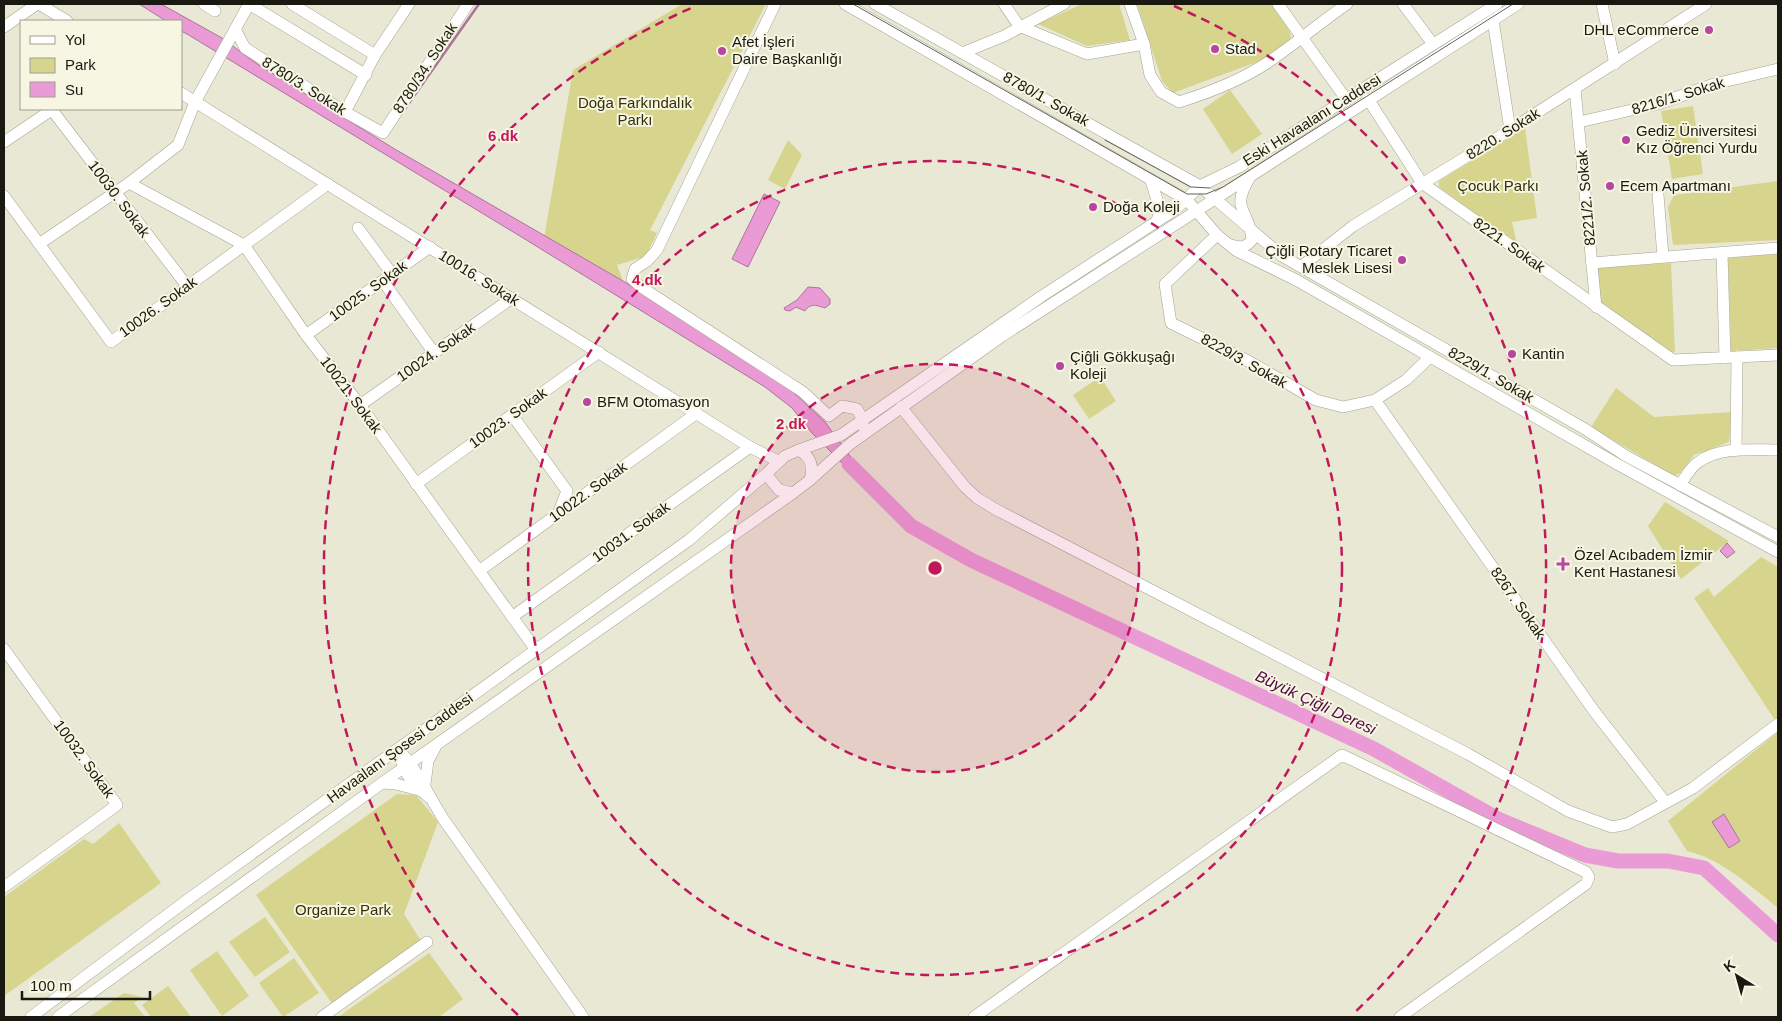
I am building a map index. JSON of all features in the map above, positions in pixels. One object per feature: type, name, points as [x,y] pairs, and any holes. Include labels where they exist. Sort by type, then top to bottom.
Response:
[{"type":"street","points":[[4,27],[38,4],[65,20]]},
{"type":"street","points":[[204,4],[215,11]]},
{"type":"street","points":[[39,244],[129,183],[178,144],[195,102],[249,4],[366,76]]},
{"type":"street","points":[[292,4],[375,56]]},
{"type":"street","name":"8780/34. Sokak","points":[[383,133],[468,4]]},
{"type":"street","points":[[776,4],[657,250],[647,261],[635,269],[632,279],[641,287],[803,392],[829,416],[843,433]]},
{"type":"street","name":"8229/1. Sokak","points":[[845,4],[1187,200],[1217,235],[1260,264],[1298,281],[1617,464],[1778,552]]},
{"type":"street","name":"8780/1. Sokak","points":[[874,4],[889,7],[962,53],[1200,186],[1214,199]]},
{"type":"street","points":[[1004,4],[1019,26],[1087,54],[1144,44]]},
{"type":"street","points":[[962,53],[1004,36],[1019,26],[1064,4]]},
{"type":"street","points":[[1130,4],[1144,44],[1150,75],[1161,92],[1179,102],[1209,93],[1243,77],[1270,61],[1301,36],[1347,4]]},
{"type":"street","points":[[1278,4],[1346,99]]},
{"type":"street","points":[[1403,4],[1433,44]]},
{"type":"street","name":"Eski Havaalanı Caddesi","points":[[799,450],[819,444],[843,433],[1187,200],[1200,186],[1239,167],[1497,4]]},
{"type":"street","name":"Eski Havaalanı Caddesi","points":[[810,480],[863,434],[1002,336],[1197,211],[1254,172],[1518,4]]},
{"type":"street","points":[[1602,4],[1614,64]]},
{"type":"street","name":"8220. Sokak","points":[[1302,266],[1353,226],[1575,90],[1706,4]]},
{"type":"street","points":[[345,112],[404,5]]},
{"type":"street","points":[[1493,20],[1510,130]]},
{"type":"street","name":"8780/3. Sokak","points":[[233,33],[245,48],[345,112],[383,133]]},
{"type":"street","name":"8216/1. Sokak","points":[[1579,122],[1658,104],[1714,84],[1778,68]]},
{"type":"street","name":"8221/2. Sokak","points":[[1575,90],[1596,307]]},
{"type":"street","name":"10016. Sokak","points":[[182,94],[750,447],[778,461]]},
{"type":"street","points":[[1368,99],[1422,183]]},
{"type":"street","points":[[4,142],[52,110]]},
{"type":"street","name":"10030. Sokak","points":[[54,110],[114,193],[187,286]]},
{"type":"street","points":[[1230,245],[1241,248],[1252,240],[1251,231],[1240,207],[1240,193],[1254,172]]},
{"type":"street","points":[[1151,181],[1160,209],[1156,220]]},
{"type":"street","name":"10021. Sokak","points":[[129,183],[244,245],[306,335],[360,405],[536,650]]},
{"type":"street","name":"8221. Sokak","points":[[1422,183],[1673,360],[1778,355]]},
{"type":"street","name":"10026. Sokak","points":[[4,196],[111,342],[328,184]]},
{"type":"street","points":[[1658,195],[1663,256]]},
{"type":"street","name":"8229/1. Sokak","points":[[1214,199],[1282,256],[1585,429],[1626,456],[1778,537]]},
{"type":"street","points":[[358,228],[392,274]]},
{"type":"street","name":"8229/3. Sokak","points":[[1217,235],[1165,284],[1171,323],[1250,362],[1316,400],[1342,408],[1375,400],[1406,380],[1430,357]]},
{"type":"street","name":"10025. Sokak","points":[[306,335],[430,247]]},
{"type":"street","points":[[1592,263],[1778,248]]},
{"type":"street","points":[[1722,253],[1731,357],[1736,450]]},
{"type":"street","points":[[383,281],[434,353]]},
{"type":"street","name":"10024. Sokak","points":[[360,405],[512,298]]},
{"type":"street","name":"10023. Sokak","points":[[416,484],[599,352]]},
{"type":"street","name":"8267. Sokak","points":[[1375,400],[1594,711],[1664,802]]},
{"type":"street","points":[[829,416],[842,406],[857,409],[863,420],[863,434]]},
{"type":"street","points":[[901,407],[976,498],[1468,754],[1568,811],[1612,827],[1627,824],[1664,802],[1693,788],[1778,724]]},
{"type":"street","name":"10022. Sokak","points":[[479,571],[698,413]]},
{"type":"street","points":[[512,415],[567,491],[558,514]]},
{"type":"street","name":"10031. Sokak","points":[[512,617],[750,447]]},
{"type":"street","points":[[799,450],[805,454],[812,466],[810,480],[793,492],[779,490],[766,474],[778,461],[799,450]]},
{"type":"street","points":[[1680,485],[1695,464],[1710,455],[1736,450],[1778,450]]},
{"type":"street","name":"Havaalanı Şosesi Caddesi","points":[[30,1017],[190,898],[399,750],[689,540],[766,474]]},
{"type":"street","name":"Havaalanı Şosesi Caddesi","points":[[58,1017],[382,783],[793,492]]},
{"type":"street","name":"10032. Sokak","points":[[4,649],[117,805],[4,887]]},
{"type":"street","points":[[422,787],[428,761],[436,746]]},
{"type":"street","points":[[399,750],[407,766],[583,1017]]},
{"type":"street","points":[[974,1017],[1342,756],[1586,872],[1589,877],[1586,884],[1400,1017]]},
{"type":"street","points":[[382,783],[422,787]]},
{"type":"street","points":[[322,1017],[427,942]]},
{"type":"green space","name":"Doğa Farkındalık Parkı","points":[[682,4],[766,4],[650,230],[657,233],[646,256],[617,265],[623,281],[544,238],[573,70]]},
{"type":"green space","points":[[1082,4],[1119,4],[1130,40],[1087,46],[1038,24]]},
{"type":"green space","name":"Stad","points":[[1137,4],[1272,4],[1290,32],[1291,39],[1265,59],[1173,93],[1162,81]]},
{"type":"green space","points":[[1230,90],[1262,134],[1232,154],[1203,109]]},
{"type":"green space","points":[[1693,106],[1703,174],[1672,179],[1661,111]]},
{"type":"green space","name":"Çocuk Parkı","points":[[1525,128],[1537,218],[1512,222],[1517,244],[1439,187],[1439,181]]},
{"type":"green space","points":[[788,140],[802,155],[785,189],[768,180]]},
{"type":"green space","points":[[1778,181],[1778,240],[1673,245],[1668,207],[1674,195]]},
{"type":"green space","points":[[1778,254],[1778,348],[1731,351],[1728,258]]},
{"type":"green space","points":[[1671,263],[1675,352],[1667,352],[1599,305],[1597,268]]},
{"type":"green space","points":[[1100,377],[1116,401],[1089,419],[1073,395]]},
{"type":"green space","points":[[1616,388],[1654,417],[1732,412],[1729,442],[1694,455],[1680,473],[1674,476],[1591,427]]},
{"type":"green space","points":[[1665,502],[1729,541],[1681,579],[1648,526]]},
{"type":"green space","points":[[1761,557],[1778,567],[1778,718],[1775,720],[1694,598],[1708,588],[1714,597]]},
{"type":"green space","points":[[1778,732],[1778,908],[1724,867],[1712,860],[1687,851],[1668,821]]},
{"type":"green space","name":"Organize Park","points":[[397,794],[416,795],[438,822],[404,914],[421,941],[333,1005],[256,895]]},
{"type":"green space","points":[[119,823],[161,883],[4,996],[4,897],[84,839],[93,844]]},
{"type":"green space","points":[[265,917],[290,952],[255,977],[229,942]]},
{"type":"green space","points":[[217,951],[249,996],[222,1016],[190,970]]},
{"type":"green space","points":[[429,953],[463,999],[439,1017],[338,1017]]},
{"type":"green space","points":[[294,958],[319,993],[283,1017],[259,983]]},
{"type":"green space","points":[[168,986],[191,1017],[151,1017],[142,1005]]},
{"type":"green space","points":[[124,993],[142,997],[134,1003],[145,1017],[89,1017]]},
{"type":"water","points":[[139,4],[161,4],[222,38],[257,64],[393,148],[623,281],[724,344],[792,391],[825,422],[853,460],[845,466],[812,433],[792,408],[765,387],[182,32],[182,20],[164,20]]},
{"type":"water","points":[[764,194],[780,202],[748,267],[732,259]]},
{"type":"water","points":[[808,287],[820,288],[830,299],[830,304],[825,308],[810,306],[805,311],[796,307],[790,311],[785,310],[784,308],[797,300]]},
{"type":"water","points":[[1727,543],[1735,552],[1727,558],[1720,551]]},
{"type":"water","points":[[1724,814],[1740,841],[1729,848],[1712,822]]},
{"type":"waterway","points":[[402,113],[479,4]]},
{"type":"waterway","name":"Büyük Çiğli Deresi","points":[[849,464],[911,526],[971,560],[1374,749],[1500,820],[1585,855],[1618,861],[1668,861],[1704,868],[1778,935]]},
{"type":"tram line","points":[[853,4],[1187,194],[1206,194],[1223,187],[1513,4]]},
{"type":"tram line","points":[[1105,140],[1191,187],[1210,188]]},
{"type":"place","name":"DHL eCommerce","points":[[1709,30]]},
{"type":"place","name":"Stad","points":[[1215,49]]},
{"type":"place","name":"Afet İşleri Daire Başkanlığı","points":[[722,51]]},
{"type":"place","name":"Gediz Üniversitesi Kız Öğrenci Yurdu","points":[[1626,140]]},
{"type":"place","name":"Ecem Apartmanı","points":[[1610,186]]},
{"type":"place","name":"Doğa Koleji","points":[[1093,207]]},
{"type":"place","name":"Çiğli Rotary Ticaret Meslek Lisesi","points":[[1402,260]]},
{"type":"place","name":"Kantin","points":[[1512,354]]},
{"type":"place","name":"Çiĝli Gökkuşaĝı Koleji","points":[[1060,366]]},
{"type":"place","name":"BFM Otomasyon","points":[[587,402]]},
{"type":"place","name":"Özel Acıbadem İzmir Kent Hastanesi","points":[[1563,564]]}]
